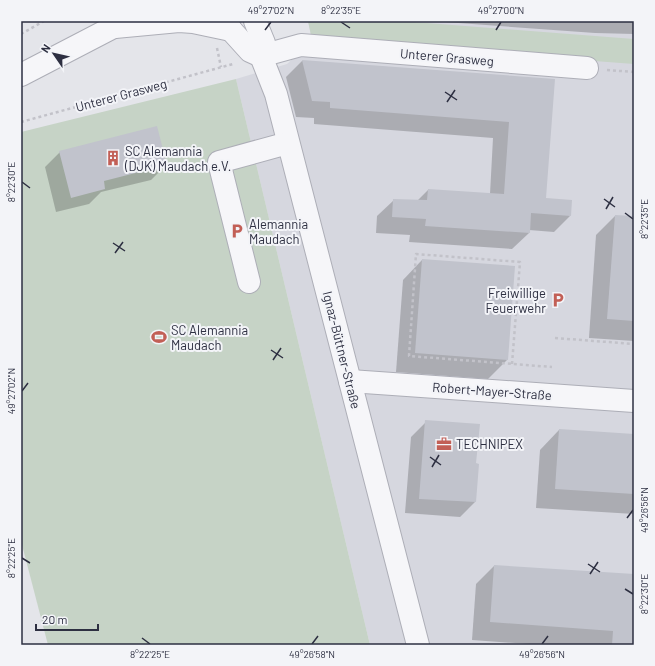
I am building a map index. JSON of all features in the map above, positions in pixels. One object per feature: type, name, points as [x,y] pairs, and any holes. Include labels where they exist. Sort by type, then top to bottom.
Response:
[{"type":"street","points":[[21,75],[120,24],[179,21],[229,25],[250,51],[261,56]]},
{"type":"street","name":"Ignaz-Büttner-Straße","points":[[255,21],[264,43],[261,56],[276,94],[418,645]]},
{"type":"street","name":"Unterer Grasweg","points":[[261,56],[301,45],[587,68]]},
{"type":"street","points":[[249,282],[219,162],[288,143]]},
{"type":"street","name":"Robert-Mayer-Straße","points":[[350,381],[634,401]]},
{"type":"path","points":[[21,34],[44,21]]},
{"type":"path","name":"Unterer Grasweg","points":[[21,122],[221,67]]},
{"type":"path","points":[[587,68],[634,72]]},
{"type":"path","points":[[512,364],[520,262],[416,254],[409,356],[512,364],[552,367]]},
{"type":"path","points":[[554,338],[634,344]]},
{"type":"shaded area","points":[[308,21],[634,21],[634,645],[370,645],[236,79],[287,64],[312,40]]},
{"type":"green space","points":[[308,21],[401,21],[634,39],[634,64],[312,40]]},
{"type":"green space","name":"SC Alemannia Maudach","points":[[236,79],[370,645],[48,645],[21,541],[21,132]]},
{"type":"building","points":[[302,60],[555,79],[546,198],[572,200],[571,216],[531,213],[530,233],[425,226],[426,219],[392,217],[393,199],[427,200],[428,189],[504,194],[509,122],[330,108],[330,102],[312,101]]},
{"type":"building","name":"SC Alemannia (DJK) Maudach e.V.","points":[[157,126],[167,165],[104,181],[105,189],[71,198],[59,151]]},
{"type":"building","points":[[615,215],[634,216],[634,321],[607,319]]},
{"type":"building","points":[[422,259],[515,266],[508,360],[415,353]]},
{"type":"building","points":[[425,420],[480,424],[476,463],[479,464],[476,502],[419,499]]},
{"type":"building","points":[[559,429],[634,434],[634,494],[555,489]]},
{"type":"building","points":[[494,565],[634,574],[634,645],[612,645],[613,631],[490,622]]},
{"type":"place","name":"SC Alemannia (DJK) Maudach e.V.","points":[[113,158]]},
{"type":"place","name":"Alemannia Maudach","points":[[237,231]]},
{"type":"place","name":"Freiwillige Feuerwehr","points":[[558,300]]},
{"type":"place","name":"SC Alemannia Maudach","points":[[159,337]]},
{"type":"place","name":"TECHNIPEX","points":[[444,444]]}]
